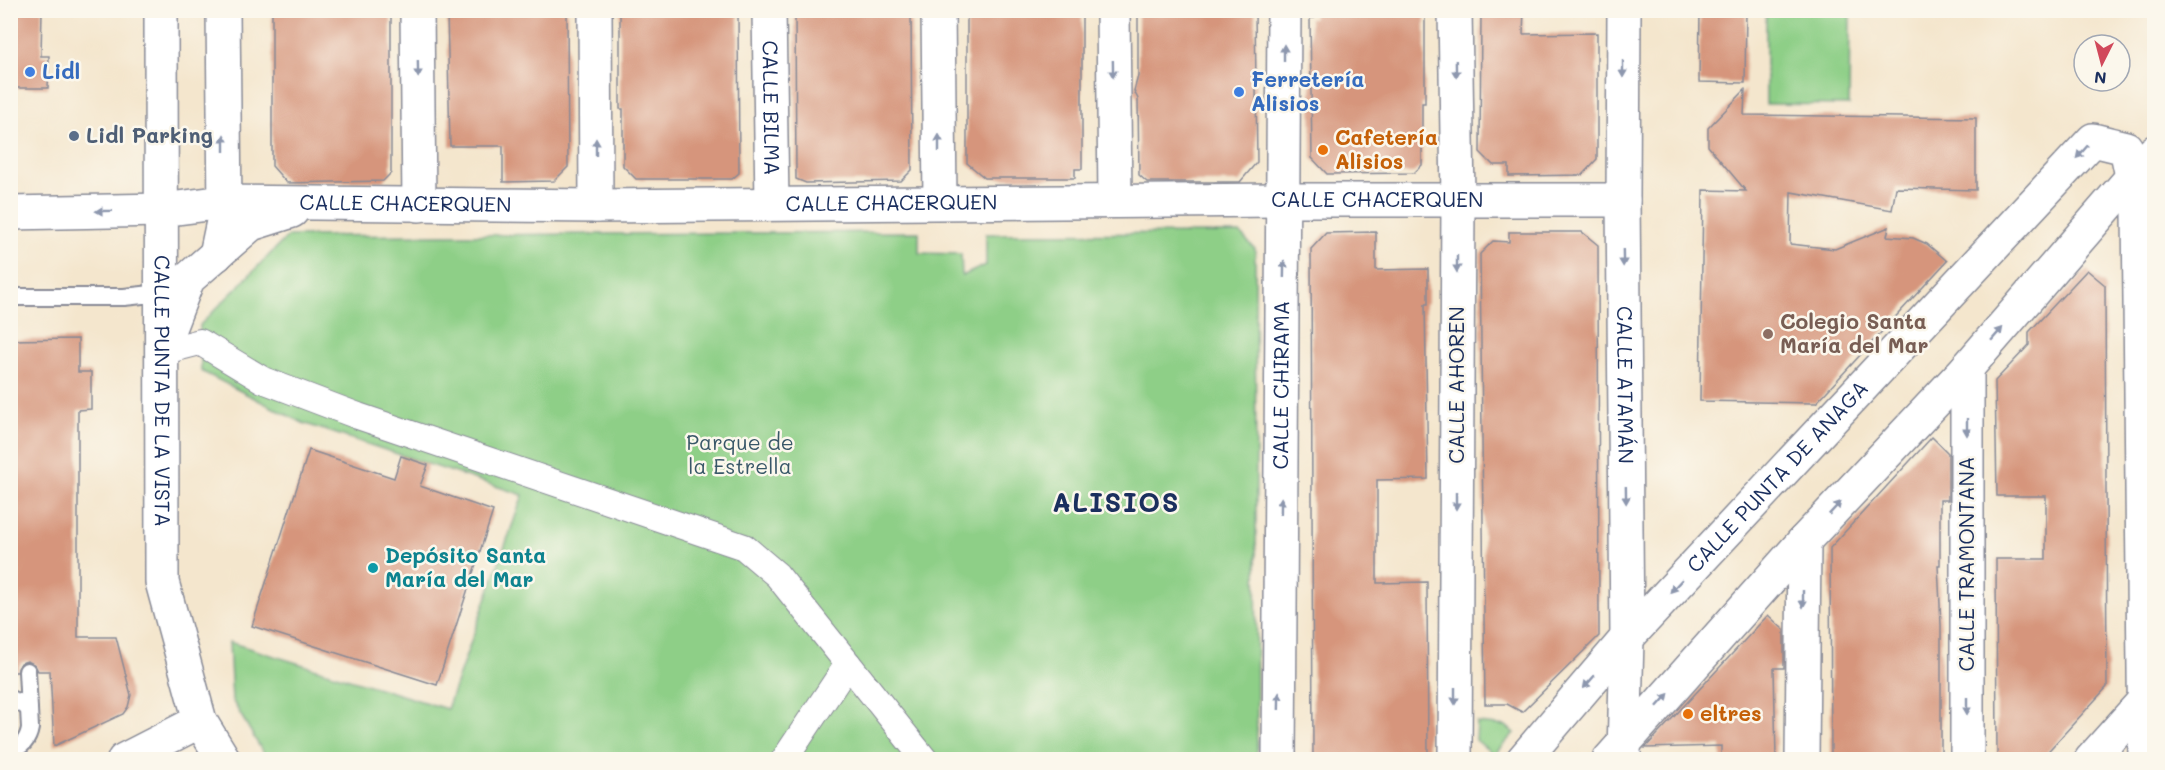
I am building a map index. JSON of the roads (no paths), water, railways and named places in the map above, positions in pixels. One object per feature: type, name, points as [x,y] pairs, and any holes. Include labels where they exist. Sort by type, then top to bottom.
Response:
[{"type":"street","name":"CALLE PUNTA DE LA VISTA","points":[[161,10],[162,582],[200,721],[224,759]]},
{"type":"street","points":[[216,255],[225,212],[223,10]]},
{"type":"street","points":[[417,10],[419,205]]},
{"type":"street","points":[[595,10],[596,206]]},
{"type":"street","name":"CALLE BILMA","points":[[769,10],[772,203]]},
{"type":"street","points":[[938,10],[940,202]]},
{"type":"street","points":[[1113,10],[1115,201]]},
{"type":"street","name":"CALLE CHIRAMA","points":[[1279,759],[1284,10]]},
{"type":"street","name":"CALLE AHOREN","points":[[1455,10],[1458,199],[1455,759]]},
{"type":"street","name":"CALLE ATAMÁN","points":[[1619,754],[1627,638],[1623,200],[1624,10]]},
{"type":"street","name":"CALLE PUNTA DE ANAGA","points":[[1523,759],[1627,638],[2093,140],[2126,148],[2132,177]]},
{"type":"street","points":[[1619,754],[1804,541],[1967,368],[2154,152]]},
{"type":"street","points":[[2132,177],[2139,209],[2149,695],[2145,759]]},
{"type":"street","name":"CALLE CHACERQUEN","points":[[10,213],[162,210],[224,202],[596,206],[940,202],[1623,200]]},
{"type":"street","points":[[161,352],[188,279],[251,224],[314,203]]},
{"type":"street","points":[[162,249],[188,260],[216,255]]},
{"type":"street","points":[[161,352],[200,342],[263,380],[358,416],[744,547],[777,575],[925,759]]},
{"type":"street","name":"CALLE TRAMONTANA","points":[[1967,368],[1967,759]]},
{"type":"street","points":[[1802,759],[1804,541]]},
{"type":"street","points":[[784,759],[848,664]]},
{"type":"street","points":[[2091,759],[2149,695]]},
{"type":"street","points":[[124,759],[200,721]]},
{"type":"lane","points":[[10,297],[123,297],[161,293]]},
{"type":"lane","points":[[10,751],[24,743],[30,728],[27,671]]},
{"type":"lane","points":[[10,699],[29,709]]},
{"type":"place","name":"Lidl","points":[[30,72]]},
{"type":"place","name":"Ferretería Alisios","points":[[1239,92]]},
{"type":"place","name":"Lidl Parking","points":[[74,136]]},
{"type":"place","name":"Cafetería Alisios","points":[[1323,150]]},
{"type":"place","name":"Colegio Santa María del Mar","points":[[1768,334]]},
{"type":"place","name":"Depósito Santa María del Mar","points":[[373,568]]},
{"type":"place","name":"eltres","points":[[1688,714]]},
{"type":"district","name":"ALISIOS","points":[[1116,503]]},
{"type":"park label","name":"Parque de la Estrella","points":[[740,455]]}]
